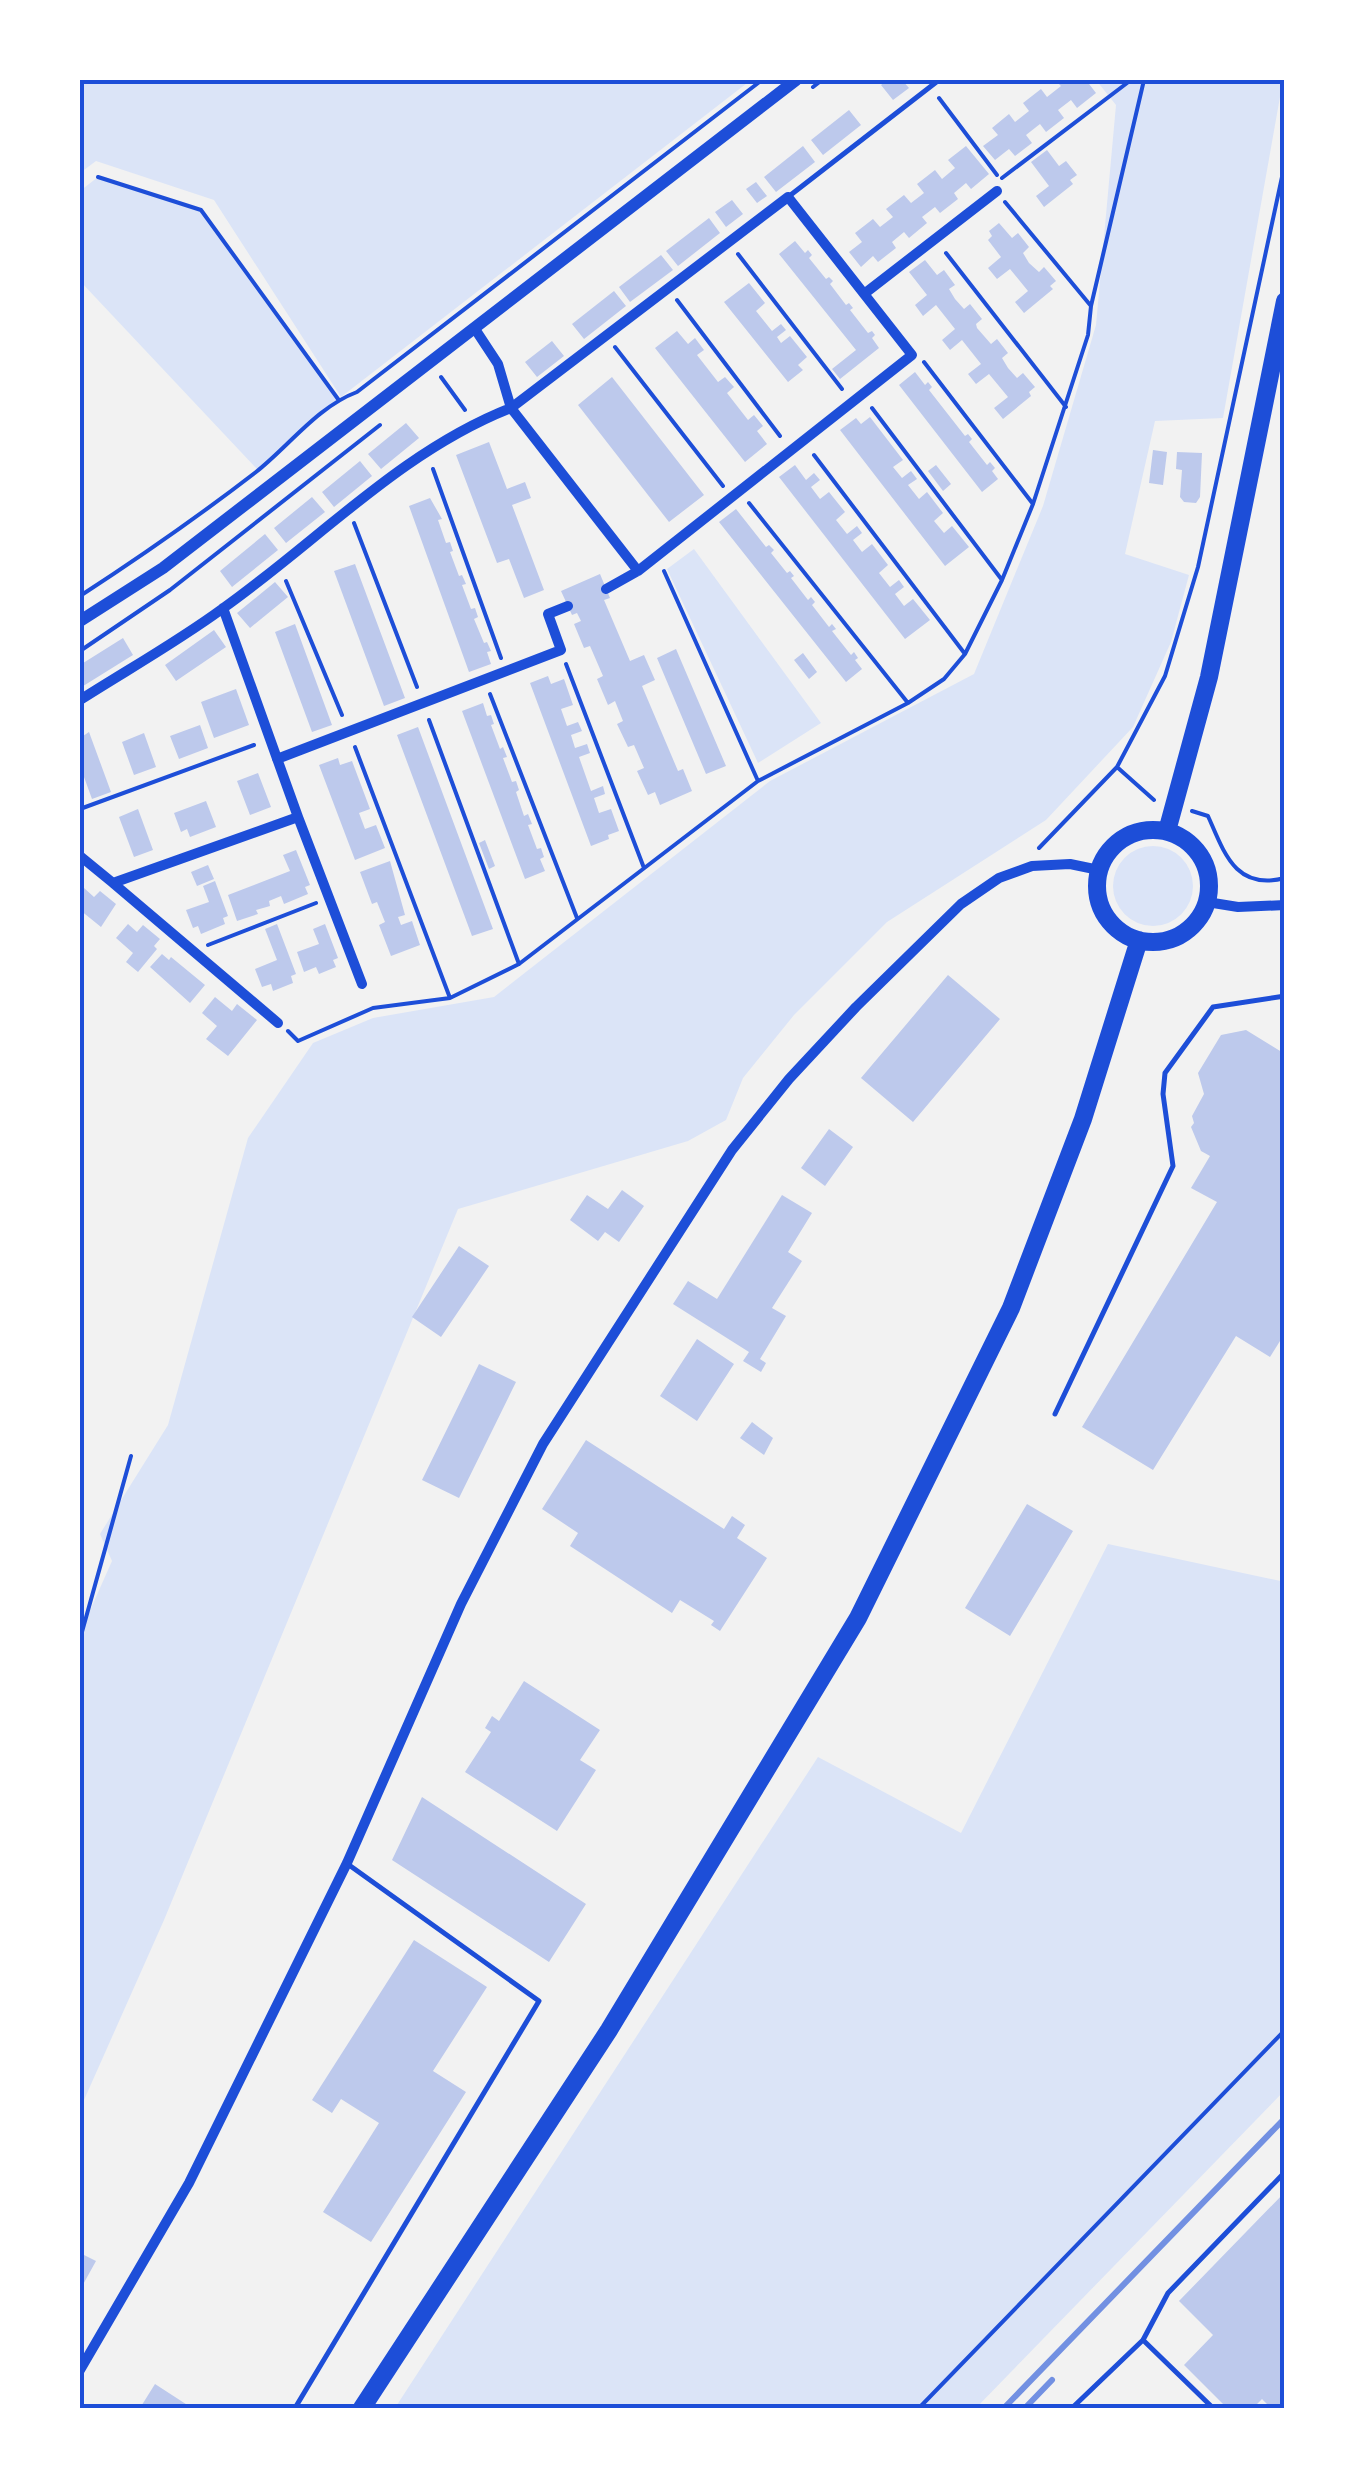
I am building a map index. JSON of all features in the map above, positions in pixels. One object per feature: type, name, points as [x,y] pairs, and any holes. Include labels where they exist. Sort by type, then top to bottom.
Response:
[{"type":"main road","points":[[1167,831],[1209,677],[1285,302]]},
{"type":"main road","points":[[1149,829],[1167,831],[1198,852],[1207,868],[1207,902],[1198,921],[1184,934],[1167,942],[1139,940],[1114,928],[1103,913],[1097,896],[1099,870],[1114,844],[1130,834],[1149,829]]},
{"type":"main road","points":[[362,2408],[609,2030],[858,1618],[1011,1308],[1083,1119],[1139,940]]},
{"type":"street","points":[[80,621],[162,568],[796,80]]},
{"type":"street","points":[[864,294],[999,185]]},
{"type":"street","points":[[80,700],[224,608],[426,452],[471,423],[510,408],[788,197],[912,355],[657,556],[606,589]]},
{"type":"street","points":[[475,329],[498,364],[510,408],[638,570]]},
{"type":"street","points":[[277,759],[561,650],[548,614],[568,606]]},
{"type":"street","points":[[224,608],[362,984]]},
{"type":"street","points":[[113,883],[298,817]]},
{"type":"street","points":[[80,856],[278,1023]]},
{"type":"street","points":[[81,2367],[189,2183],[346,1864],[461,1604],[542,1444],[732,1150],[789,1079],[856,1007],[961,904],[999,878],[1032,866],[1070,864],[1099,870]]},
{"type":"street","points":[[1207,902],[1238,907],[1285,905]]},
{"type":"lane","points":[[788,197],[939,80]]},
{"type":"lane","points":[[1054,1414],[1173,1166],[1163,1094],[1164,1073],[1213,1007],[1285,996]]},
{"type":"lane","points":[[295,2408],[539,2001],[346,1864]]},
{"type":"lane","points":[[1072,2408],[1142,2340],[1168,2293],[1285,2172]]},
{"type":"lane","points":[[1142,2340],[1213,2408]]},
{"type":"path","points":[[80,596],[148,552],[258,470],[338,399],[358,392],[762,80]]},
{"type":"path","points":[[999,185],[1131,80]]},
{"type":"path","points":[[298,1041],[373,1008],[450,998],[520,964],[758,781],[908,703],[944,680],[966,654],[1002,580],[1066,407],[1088,335],[1091,306],[1144,80]]},
{"type":"path","points":[[930,86],[1091,306]]},
{"type":"path","points":[[1032,866],[1041,842],[1117,767],[1165,676],[1198,567],[1285,163]]},
{"type":"path","points":[[98,177],[201,210],[338,399]]},
{"type":"path","points":[[935,239],[1066,407]]},
{"type":"path","points":[[729,242],[1002,580]]},
{"type":"path","points":[[668,289],[791,451]]},
{"type":"path","points":[[606,336],[908,703]]},
{"type":"path","points":[[912,355],[922,359],[1033,504]]},
{"type":"path","points":[[440,377],[471,423]]},
{"type":"path","points":[[80,651],[170,590],[381,424]]},
{"type":"path","points":[[804,441],[966,654]]},
{"type":"path","points":[[426,452],[506,672]]},
{"type":"path","points":[[657,556],[758,781]]},
{"type":"path","points":[[279,562],[349,732],[450,998]]},
{"type":"path","points":[[561,650],[644,868]]},
{"type":"path","points":[[485,680],[577,918]]},
{"type":"path","points":[[80,809],[270,739]]},
{"type":"path","points":[[1117,767],[1154,801],[1208,816],[1229,862],[1241,875],[1275,881],[1285,878]]},
{"type":"path","points":[[193,950],[330,898]]},
{"type":"path","points":[[505,926],[520,964]]},
{"type":"path","points":[[80,1640],[130,1456]]},
{"type":"path","points":[[919,2408],[1285,2030]]},
{"type":"shaded area","points":[[80,80],[751,80],[341,397],[214,200],[96,161],[80,173]]},
{"type":"shaded area","points":[[1096,80],[1283,80],[1223,418],[1155,421],[1125,554],[1189,575],[1171,642],[1133,727],[1046,820],[887,922],[794,1015],[743,1078],[726,1120],[688,1141],[458,1209],[164,1920],[80,2109],[80,1633],[112,1561],[100,1534],[168,1425],[248,1138],[313,1043],[373,1018],[494,997],[770,781],[974,674],[1043,506],[1096,325],[1116,105]]},
{"type":"shaded area","points":[[98,177],[201,210],[338,399],[258,470],[80,281],[80,191]]},
{"type":"shaded area","points":[[694,549],[821,723],[758,763],[667,569]]},
{"type":"shaded area","points":[[1153,846],[1168,849],[1181,858],[1190,871],[1190,901],[1181,914],[1168,923],[1153,926],[1138,923],[1125,914],[1116,901],[1113,886],[1116,871],[1125,858],[1138,849]]},
{"type":"shaded area","points":[[1108,1544],[1285,1582],[1285,2090],[976,2408],[395,2408],[818,1757],[961,1833]]},
{"type":"building","points":[[887,80],[902,80],[909,88],[893,100],[881,85]]},
{"type":"building","points":[[1055,80],[1086,80],[1096,93],[1077,108],[1071,100],[1058,110],[1064,118],[1046,132],[1040,124],[1026,135],[1032,143],[1015,156],[1009,149],[995,160],[983,146],[998,135],[992,128],[1009,114],[1015,122],[1029,111],[1023,103],[1041,89],[1047,97],[1061,86]]},
{"type":"building","points":[[849,110],[861,125],[823,155],[811,140]]},
{"type":"building","points":[[803,146],[815,162],[776,192],[764,177]]},
{"type":"building","points":[[966,146],[989,174],[971,189],[966,183],[954,193],[958,199],[940,213],[935,207],[922,217],[927,223],[909,238],[904,232],[892,242],[896,248],[878,262],[873,256],[861,267],[849,252],[862,242],[855,233],[873,219],[880,227],[893,217],[886,209],[904,195],[911,203],[924,193],[917,184],[935,170],[942,179],[955,168],[948,160]]},
{"type":"building","points":[[1047,150],[1059,166],[1066,161],[1077,175],[1070,180],[1073,184],[1044,207],[1036,196],[1049,186],[1031,162]]},
{"type":"building","points":[[756,182],[767,196],[757,203],[746,189]]},
{"type":"building","points":[[732,200],[743,214],[726,227],[715,212]]},
{"type":"building","points":[[709,218],[720,233],[678,266],[666,251]]},
{"type":"building","points":[[999,223],[1012,238],[1018,233],[1029,247],[1023,253],[1029,263],[1039,272],[1044,267],[1056,281],[1050,286],[1053,289],[1024,313],[1015,302],[1028,291],[1010,269],[997,279],[988,268],[1001,257],[988,240],[992,236],[989,231]]},
{"type":"building","points":[[795,241],[805,253],[808,250],[812,255],[809,258],[826,279],[833,281],[830,284],[853,308],[850,310],[868,333],[872,331],[875,335],[872,338],[879,348],[840,379],[832,369],[856,350],[779,254]]},
{"type":"building","points":[[661,255],[673,270],[630,302],[619,287]]},
{"type":"building","points":[[925,260],[937,275],[944,270],[955,285],[949,289],[955,299],[964,309],[970,304],[982,319],[977,328],[991,344],[997,339],[1008,353],[1002,358],[1008,368],[1017,378],[1023,373],[1035,387],[1029,392],[1031,396],[1003,419],[994,408],[1008,397],[989,374],[976,384],[968,374],[981,364],[962,340],[950,350],[942,340],[955,329],[936,305],[923,316],[915,305],[927,295],[909,272]]},
{"type":"building","points":[[749,283],[765,303],[756,311],[772,331],[781,324],[786,330],[777,337],[781,343],[790,336],[807,357],[798,365],[803,370],[788,382],[724,302]]},
{"type":"building","points":[[614,291],[626,306],[584,339],[572,324]]},
{"type":"building","points":[[677,331],[688,344],[695,338],[704,350],[697,355],[718,382],[725,377],[734,387],[727,393],[748,420],[754,415],[763,426],[757,431],[767,444],[745,462],[655,348]]},
{"type":"building","points":[[552,341],[564,356],[537,377],[525,362]]},
{"type":"building","points":[[915,372],[925,385],[928,382],[932,387],[929,390],[965,436],[968,434],[972,439],[969,442],[987,465],[990,462],[995,468],[992,471],[998,479],[982,492],[899,385]]},
{"type":"building","points":[[612,377],[704,495],[669,522],[578,405]]},
{"type":"building","points":[[870,417],[903,460],[893,467],[902,478],[911,471],[917,479],[908,485],[919,499],[927,492],[943,513],[934,521],[944,533],[952,526],[969,547],[945,566],[840,430],[856,418],[861,424]]},
{"type":"building","points":[[406,423],[419,438],[381,469],[368,454]]},
{"type":"building","points":[[489,442],[507,489],[525,482],[531,498],[512,505],[544,590],[524,598],[509,559],[497,563],[456,455]]},
{"type":"building","points":[[1153,450],[1167,452],[1163,485],[1149,483]]},
{"type":"building","points":[[1177,452],[1202,453],[1200,497],[1196,503],[1184,502],[1180,497],[1182,470],[1176,469]]},
{"type":"building","points":[[360,461],[372,476],[334,507],[322,492]]},
{"type":"building","points":[[795,465],[806,480],[814,473],[820,480],[811,487],[820,499],[829,492],[845,512],[836,520],[847,534],[857,526],[862,533],[853,540],[862,552],[872,544],[888,565],[879,573],[890,587],[899,580],[904,587],[895,594],[904,606],[913,599],[930,620],[905,639],[779,477]]},
{"type":"building","points":[[936,465],[951,484],[943,491],[928,471]]},
{"type":"building","points":[[312,497],[325,512],[286,543],[274,528]]},
{"type":"building","points":[[430,498],[442,519],[438,520],[446,543],[450,542],[459,576],[466,584],[462,585],[471,609],[475,608],[478,617],[474,619],[491,651],[487,652],[491,664],[469,672],[409,506]]},
{"type":"building","points":[[736,509],[766,547],[774,550],[771,553],[794,576],[791,578],[808,600],[811,597],[815,602],[812,605],[829,627],[832,624],[836,629],[832,631],[851,655],[854,652],[858,658],[855,660],[862,669],[846,682],[719,522]]},
{"type":"building","points":[[265,534],[278,550],[232,587],[220,571]]},
{"type":"building","points":[[355,564],[405,698],[384,706],[334,571]]},
{"type":"building","points":[[600,574],[610,598],[604,600],[630,661],[644,655],[655,680],[642,686],[678,771],[683,769],[692,791],[660,805],[655,792],[648,795],[637,771],[644,768],[634,745],[628,747],[617,724],[623,721],[615,701],[608,705],[597,679],[603,676],[590,646],[584,648],[574,624],[581,621],[577,613],[572,615],[561,591]]},
{"type":"building","points":[[275,582],[288,597],[250,628],[237,613]]},
{"type":"building","points":[[295,624],[332,725],[312,732],[275,632]]},
{"type":"building","points":[[214,630],[226,647],[176,681],[165,665]]},
{"type":"building","points":[[123,638],[133,655],[80,688],[80,665]]},
{"type":"building","points":[[676,649],[726,766],[706,774],[657,658]]},
{"type":"building","points":[[803,653],[817,672],[809,679],[794,660]]},
{"type":"building","points":[[548,676],[551,684],[564,679],[573,705],[561,709],[567,726],[578,722],[582,731],[571,735],[575,748],[587,744],[590,753],[579,757],[591,791],[603,786],[605,794],[594,798],[599,813],[611,809],[619,831],[591,846],[530,683]]},
{"type":"building","points":[[236,689],[249,725],[214,738],[201,702]]},
{"type":"building","points":[[483,703],[487,716],[491,715],[500,749],[503,747],[507,757],[503,758],[512,782],[516,781],[524,816],[528,814],[532,824],[528,825],[537,849],[541,848],[544,857],[540,859],[545,871],[525,879],[462,711]]},
{"type":"building","points":[[200,725],[208,748],[179,759],[170,736]]},
{"type":"building","points":[[418,727],[493,929],[472,936],[397,735]]},
{"type":"building","points":[[89,732],[111,792],[92,799],[80,766],[80,738]]},
{"type":"building","points":[[144,733],[156,767],[134,775],[122,742]]},
{"type":"building","points":[[338,758],[340,765],[352,761],[370,809],[359,813],[365,829],[376,825],[385,848],[355,860],[319,765]]},
{"type":"building","points":[[258,773],[271,807],[250,815],[237,781]]},
{"type":"building","points":[[206,801],[216,827],[190,837],[187,829],[181,832],[174,813]]},
{"type":"building","points":[[138,809],[153,850],[134,857],[119,817]]},
{"type":"building","points":[[485,840],[495,866],[489,869],[479,843]]},
{"type":"building","points":[[296,850],[310,885],[305,887],[308,894],[284,904],[281,896],[269,901],[270,906],[256,910],[258,914],[237,921],[228,895],[290,871],[283,855]]},
{"type":"building","points":[[390,861],[405,915],[398,917],[401,925],[412,921],[420,945],[391,956],[379,925],[385,922],[377,902],[372,904],[360,872]]},
{"type":"building","points":[[208,865],[214,879],[197,886],[191,872]]},
{"type":"building","points":[[215,881],[228,916],[223,918],[225,924],[201,934],[198,926],[193,928],[186,910],[209,902],[203,886]]},
{"type":"building","points":[[84,888],[94,897],[100,891],[116,904],[101,927],[80,910],[80,893]]},
{"type":"building","points":[[128,924],[137,932],[143,925],[160,939],[154,946],[157,949],[138,972],[126,962],[133,953],[116,938]]},
{"type":"building","points":[[277,924],[296,974],[291,976],[293,983],[273,991],[271,984],[262,987],[255,969],[277,960],[265,929]]},
{"type":"building","points":[[325,924],[338,958],[333,960],[336,967],[319,974],[316,967],[304,972],[297,952],[319,944],[313,929]]},
{"type":"building","points":[[162,954],[205,985],[190,1003],[150,967]]},
{"type":"building","points":[[948,975],[1000,1019],[913,1122],[861,1078]]},
{"type":"building","points":[[215,997],[232,1011],[237,1004],[257,1020],[228,1056],[206,1039],[217,1026],[202,1013]]},
{"type":"building","points":[[1246,1030],[1285,1054],[1285,1333],[1270,1357],[1236,1336],[1153,1470],[1082,1427],[1217,1202],[1191,1188],[1210,1156],[1201,1151],[1191,1127],[1192,1116],[1204,1094],[1198,1073],[1221,1035]]},
{"type":"building","points":[[829,1129],[853,1147],[825,1186],[801,1168]]},
{"type":"building","points":[[622,1190],[644,1206],[619,1242],[605,1232],[598,1241],[570,1220],[587,1195],[608,1209]]},
{"type":"building","points":[[782,1195],[812,1213],[788,1252],[802,1261],[772,1308],[786,1316],[760,1359],[766,1363],[761,1372],[743,1361],[749,1352],[673,1304],[688,1281],[717,1299]]},
{"type":"building","points":[[459,1246],[489,1266],[441,1337],[412,1317]]},
{"type":"building","points":[[697,1339],[734,1364],[697,1421],[660,1396]]},
{"type":"building","points":[[479,1364],[516,1382],[459,1498],[422,1480]]},
{"type":"building","points":[[752,1422],[773,1438],[764,1455],[740,1438]]},
{"type":"building","points":[[586,1440],[724,1529],[732,1516],[745,1525],[737,1538],[767,1558],[720,1631],[711,1625],[714,1621],[680,1600],[672,1613],[570,1546],[578,1533],[542,1509]]},
{"type":"building","points":[[1027,1504],[1073,1531],[1010,1636],[965,1608]]},
{"type":"building","points":[[524,1681],[600,1730],[580,1760],[596,1770],[557,1831],[465,1772],[491,1732],[485,1728],[492,1716],[499,1721]]},
{"type":"building","points":[[422,1797],[586,1904],[549,1962],[392,1860]]},
{"type":"building","points":[[414,1940],[487,1987],[433,2071],[466,2092],[371,2242],[323,2212],[379,2123],[341,2099],[332,2113],[312,2100]]},
{"type":"building","points":[[1285,2192],[1285,2408],[1271,2408],[1262,2399],[1253,2408],[1227,2408],[1184,2365],[1213,2335],[1179,2301]]},
{"type":"building","points":[[80,2253],[96,2261],[80,2290]]},
{"type":"building","points":[[155,2384],[192,2408],[140,2408]]},
{"type":"railway","points":[[1004,2408],[1285,2118]]},
{"type":"railway","points":[[1025,2408],[1052,2380]]}]
